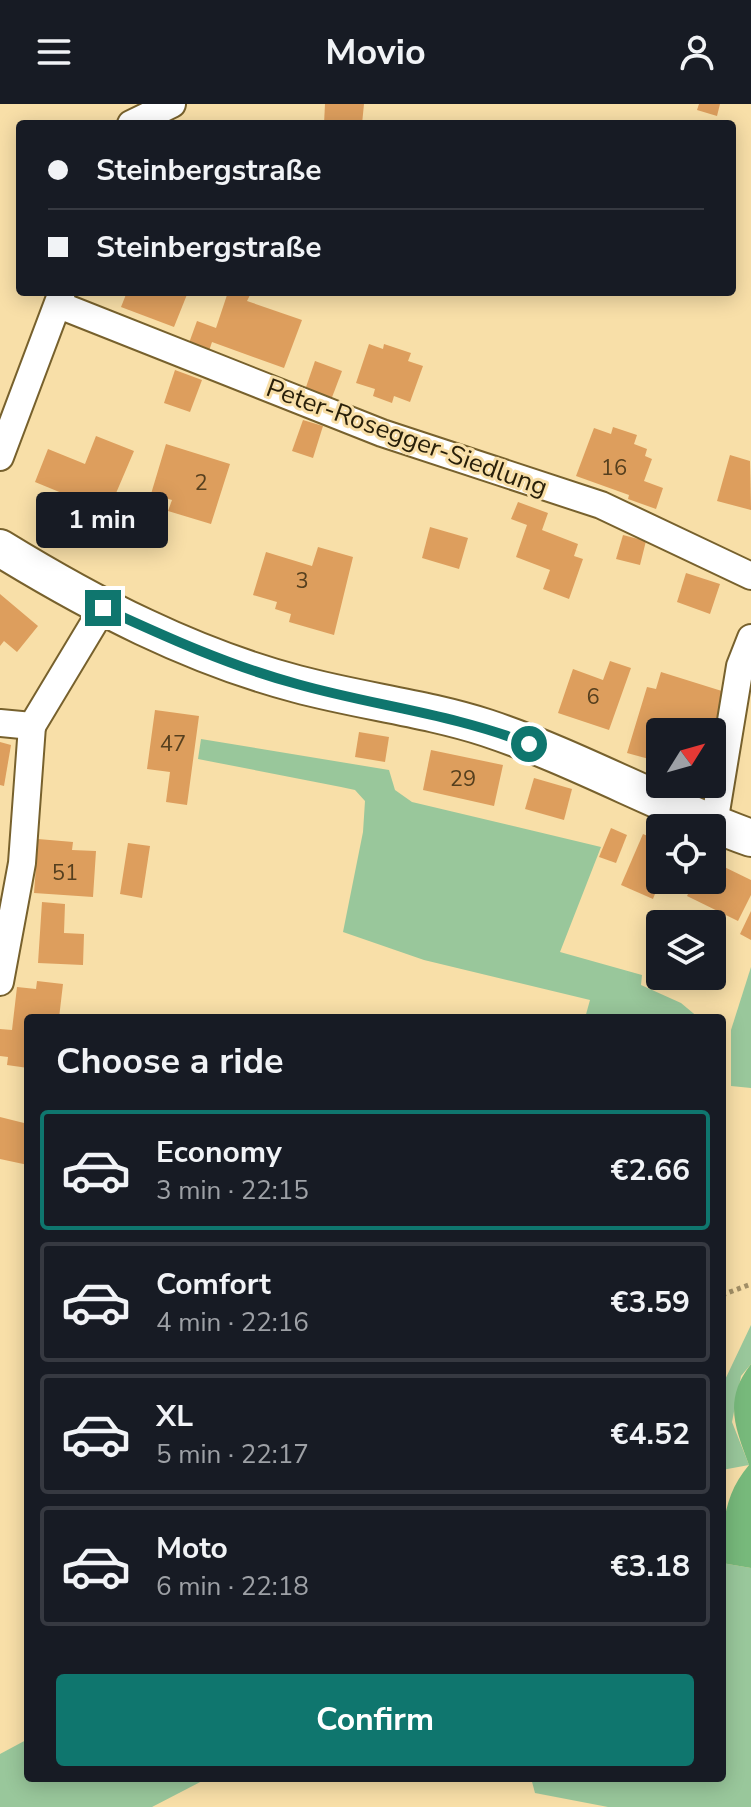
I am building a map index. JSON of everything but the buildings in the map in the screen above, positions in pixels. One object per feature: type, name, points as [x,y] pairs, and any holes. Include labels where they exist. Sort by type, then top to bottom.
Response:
[{"type":"main road","points":[[0,548],[103,608],[189,647],[295,684],[489,729],[690,814]]},
{"type":"main road","points":[[726,829],[751,838]]},
{"type":"street","points":[[139,120],[172,104]]},
{"type":"street","name":"Peter-Rosegger-Siedlung","points":[[0,457],[60,299],[382,433],[601,505],[751,576]]},
{"type":"street","points":[[0,982],[22,863],[32,726],[103,608]]},
{"type":"street","points":[[716,814],[740,666],[751,638]]},
{"type":"street","points":[[0,723],[32,726]]},
{"type":"path","points":[[726,1293],[751,1284]]},
{"type":"green space","points":[[201,739],[389,770],[395,790],[412,802],[601,847],[560,952],[642,975],[641,985],[646,990],[681,1003],[694,1014],[586,1014],[590,1000],[424,960],[343,932],[363,832],[365,801],[355,790],[198,759]]},
{"type":"green space","points":[[751,967],[751,1088],[731,1086],[731,1030]]},
{"type":"green space","points":[[751,1325],[751,1364],[741,1376],[732,1422],[749,1465],[726,1469],[726,1378]]},
{"type":"green space","points":[[751,1364],[751,1568],[726,1564],[726,1511],[734,1487],[749,1465],[734,1414],[734,1402],[742,1377]]},
{"type":"green space","points":[[726,1564],[751,1568],[751,1807],[608,1807],[535,1793],[532,1782],[726,1782]]},
{"type":"green space","points":[[24,1741],[24,1782],[200,1782],[152,1807],[0,1807],[0,1754]]},
{"type":"route","points":[[103,608],[241,667],[295,684],[459,720],[529,744]]}]
